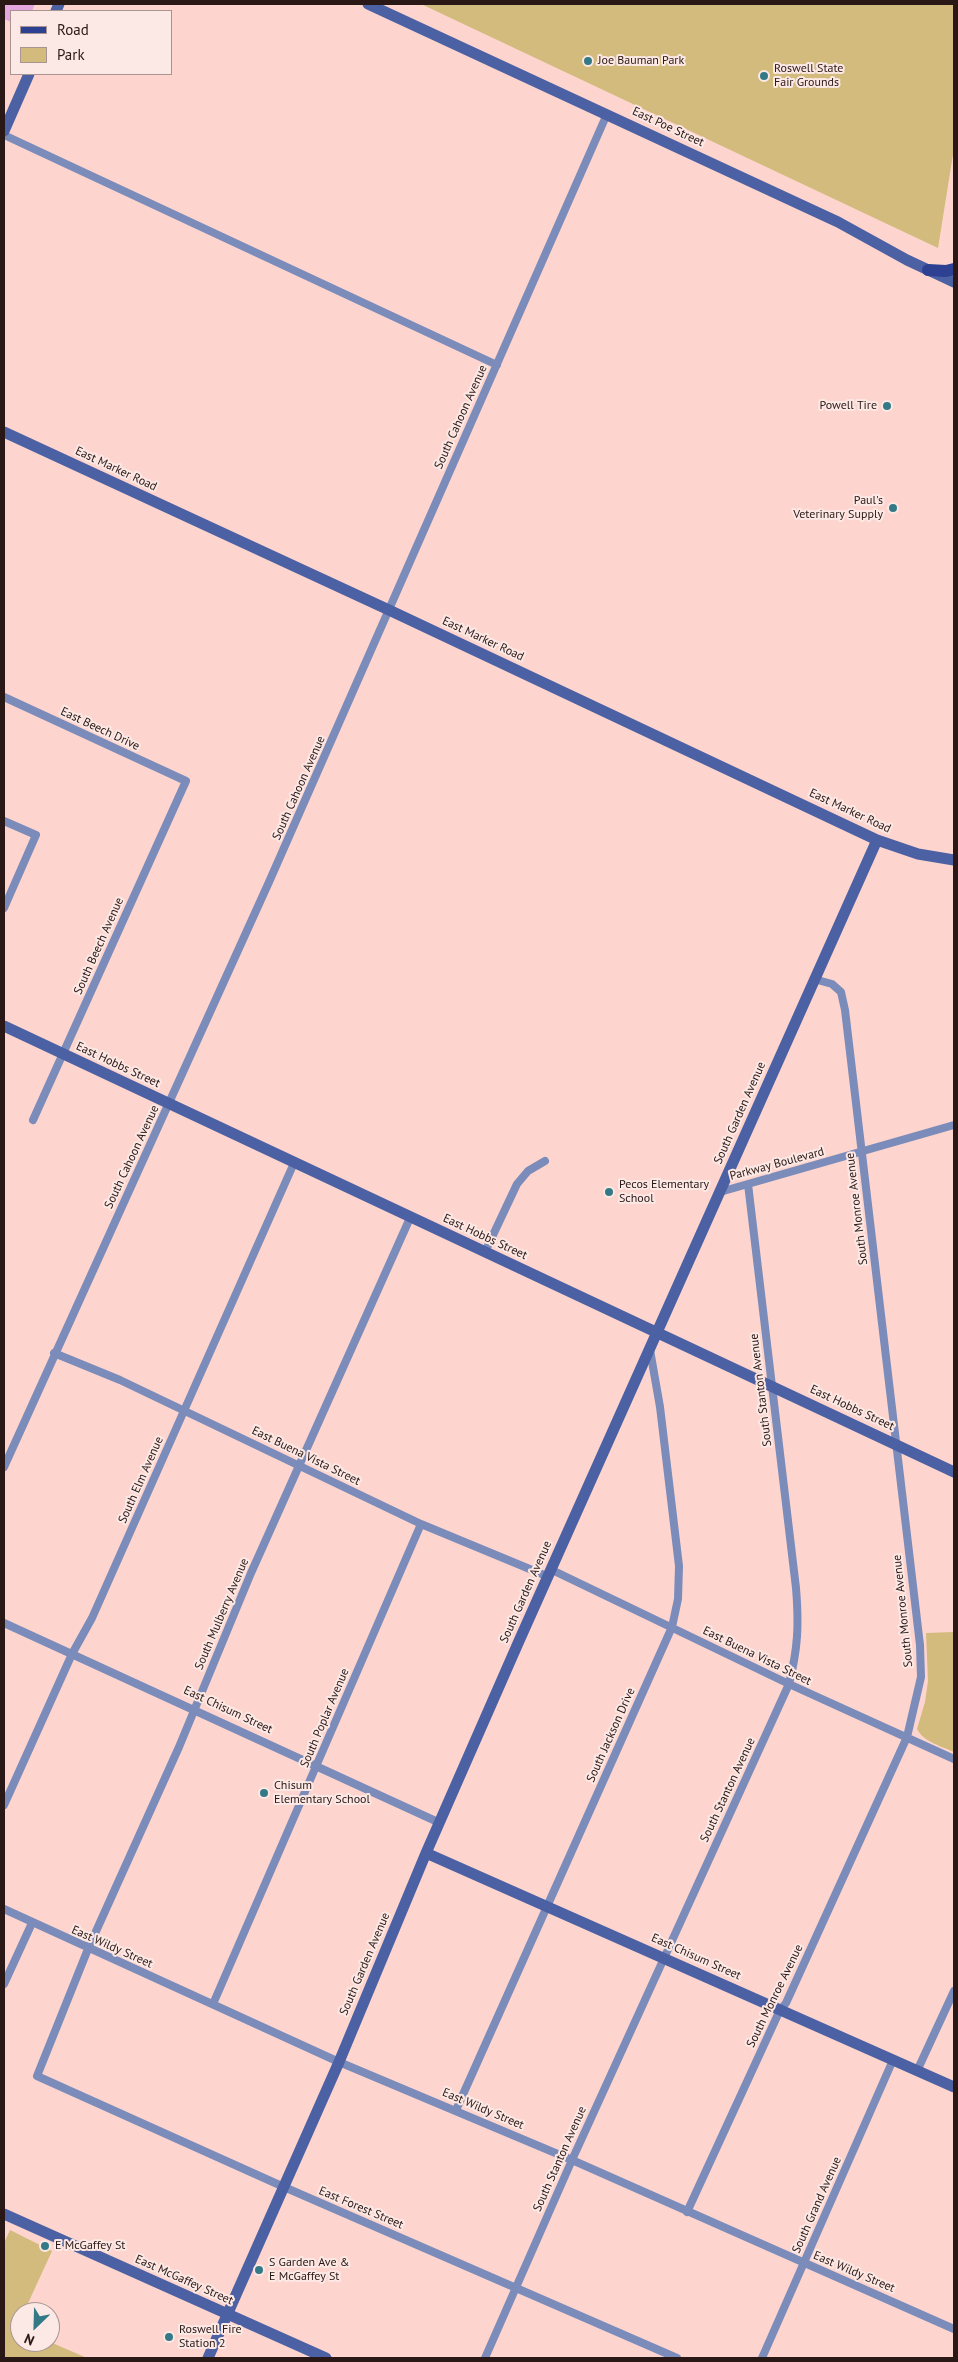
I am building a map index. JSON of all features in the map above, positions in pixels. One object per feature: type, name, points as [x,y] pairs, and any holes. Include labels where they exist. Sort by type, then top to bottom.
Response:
[{"type":"main road","points":[[928,270],[946,271],[954,269]]},
{"type":"street","name":"East Poe Street","points":[[368,4],[838,222],[954,282]]},
{"type":"street","points":[[4,131],[29,75]]},
{"type":"street","name":"South Cahoon Avenue","points":[[4,1467],[54,1353],[270,882],[607,114]]},
{"type":"street","points":[[4,135],[497,364]]},
{"type":"street","name":"East Marker Road","points":[[4,432],[389,610],[877,840],[918,854],[954,860]]},
{"type":"street","name":"East Beech Drive","points":[[4,697],[186,781]]},
{"type":"street","name":"South Beech Avenue","points":[[34,1120],[186,781]]},
{"type":"street","points":[[4,822],[36,835],[4,908]]},
{"type":"street","name":"South Garden Avenue","points":[[208,2358],[339,2062],[426,1853],[649,1348],[877,840]]},
{"type":"street","name":"South Monroe Avenue","points":[[687,2212],[780,2010],[786,2003],[907,1737],[921,1676],[920,1645],[841,992],[832,984],[814,979]]},
{"type":"street","name":"East Hobbs Street","points":[[4,1026],[954,1472]]},
{"type":"street","name":"Parkway Boulevard","points":[[720,1192],[749,1188],[861,1152],[954,1125]]},
{"type":"street","points":[[485,1252],[517,1184],[528,1171],[545,1161]]},
{"type":"street","name":"South Elm Avenue","points":[[4,1805],[72,1654],[92,1618],[294,1163]]},
{"type":"street","name":"South Stanton Avenue","points":[[485,2358],[572,2160],[789,1684],[796,1654],[799,1622],[749,1188]]},
{"type":"street","name":"South Mulberry Avenue","points":[[37,2076],[88,1949],[194,1710],[298,1465],[410,1218]]},
{"type":"street","name":"South Jackson Drive","points":[[456,2110],[672,1627],[678,1599],[679,1566],[660,1407],[649,1348]]},
{"type":"street","name":"East Buena Vista Street","points":[[54,1353],[111,1376],[185,1410],[421,1524],[550,1574],[672,1627],[789,1684],[954,1759]]},
{"type":"street","name":"South Poplar Avenue","points":[[213,2004],[421,1524]]},
{"type":"street","name":"East Chisum Street","points":[[4,1623],[440,1823]]},
{"type":"street","name":"East Chisum Street","points":[[426,1853],[954,2087]]},
{"type":"street","name":"East Wildy Street","points":[[4,1909],[339,2062],[572,2160],[954,2329]]},
{"type":"street","points":[[4,1984],[32,1922]]},
{"type":"street","points":[[918,2071],[954,1991]]},
{"type":"street","name":"South Grand Avenue","points":[[762,2358],[893,2060]]},
{"type":"street","name":"East Forest Street","points":[[37,2076],[284,2187],[677,2358]]},
{"type":"street","name":"East McGaffey Street","points":[[4,2214],[326,2358]]},
{"type":"green space","name":"Roswell State Fair Grounds","points":[[421,4],[954,4],[954,148],[938,248]]},
{"type":"green space","points":[[954,1632],[954,1752],[928,1740],[917,1729],[925,1702],[928,1681],[926,1633]]},
{"type":"green space","points":[[10,2230],[52,2251],[29,2302],[10,2302],[10,2352],[60,2352],[60,2346],[87,2358],[4,2358],[4,2243]]},
{"type":"shaded area","points":[[4,4],[35,4],[32,10],[10,10],[10,22],[4,19]]},
{"type":"place","name":"Joe Bauman Park","points":[[588,61]]},
{"type":"place","name":"Roswell State Fair Grounds","points":[[764,76]]},
{"type":"place","name":"Powell Tire","points":[[887,406]]},
{"type":"place","name":"Paul's Veterinary Supply","points":[[893,508]]},
{"type":"place","name":"Pecos Elementary School","points":[[609,1192]]},
{"type":"place","name":"Chisum Elementary School","points":[[264,1793]]},
{"type":"place","name":"E McGaffey St","points":[[45,2246]]},
{"type":"place","name":"S Garden Ave & E McGaffey St","points":[[259,2270]]},
{"type":"place","name":"Roswell Fire Station 2","points":[[169,2337]]}]
